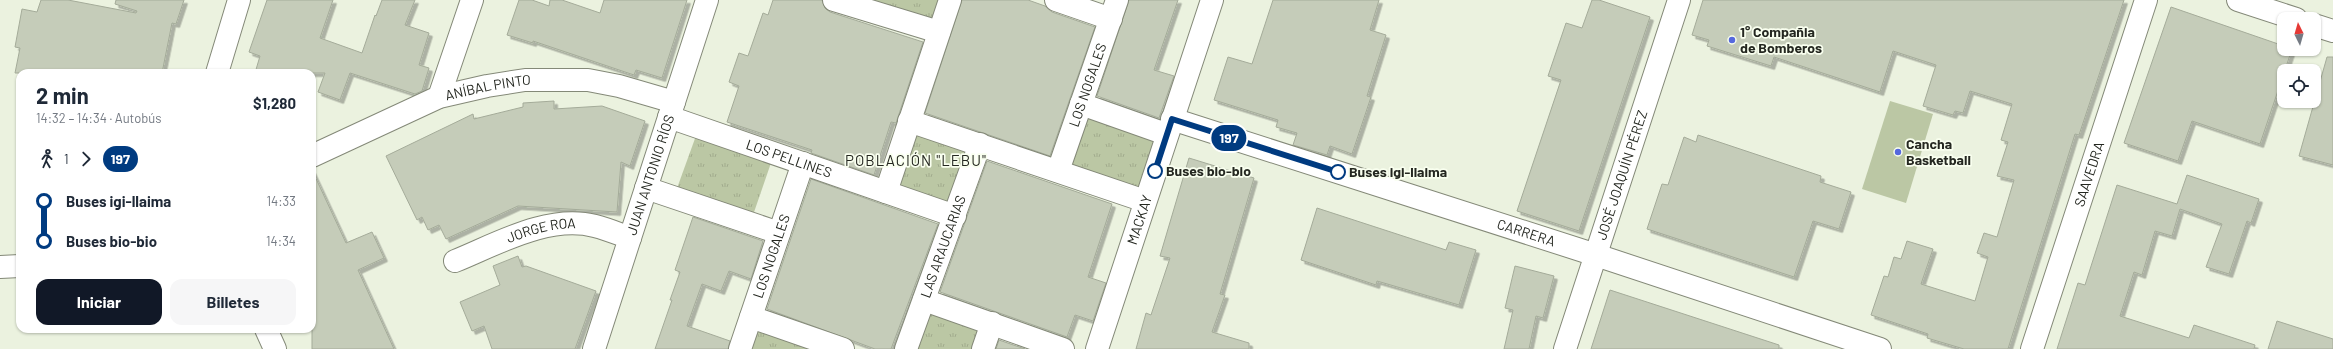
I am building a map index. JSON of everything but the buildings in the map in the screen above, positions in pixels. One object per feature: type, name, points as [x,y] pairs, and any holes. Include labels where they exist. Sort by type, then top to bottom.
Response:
[{"type":"street","points":[[218,69],[239,0]]},
{"type":"street","points":[[439,97],[472,0]]},
{"type":"street","name":"JUAN ANTONIO RÍOS","points":[[594,349],[707,0]]},
{"type":"street","points":[[834,0],[871,5],[939,32]]},
{"type":"street","points":[[886,192],[950,0]]},
{"type":"street","points":[[1056,0],[1114,9]]},
{"type":"street","name":"MACKAY","points":[[1097,349],[1212,0]]},
{"type":"street","name":"JOSÉ JOAQUÍN PÉREZ","points":[[1565,349],[1679,0]]},
{"type":"street","name":"SAAVEDRA","points":[[2032,349],[2146,0]]},
{"type":"street","points":[[2238,0],[2277,13]]},
{"type":"street","name":"LOS NOGALES","points":[[1058,171],[1114,9]]},
{"type":"street","points":[[2321,27],[2333,31]]},
{"type":"street","name":"ANÍBAL PINTO","points":[[316,154],[439,97],[487,86],[525,80],[588,80],[619,86],[672,110]]},
{"type":"street","points":[[1081,104],[1169,127]]},
{"type":"street","name":"LOS PELLINES","points":[[672,110],[803,163],[955,216]]},
{"type":"street","points":[[909,121],[1145,201]]},
{"type":"street","name":"CARRERA","points":[[1169,127],[1596,255],[1880,349]]},
{"type":"street","name":"LAS ARAUCARIAS","points":[[906,349],[980,144]]},
{"type":"street","name":"LOS NOGALES","points":[[740,349],[803,163]]},
{"type":"street","points":[[646,188],[779,233]]},
{"type":"street","name":"JORGE ROA","points":[[455,261],[531,230],[546,227],[578,224],[594,226],[630,238]]},
{"type":"street","points":[[0,268],[16,266]]},
{"type":"street","points":[[924,300],[1063,349]]},
{"type":"street","points":[[751,317],[813,344],[843,349]]},
{"type":"street","points":[[983,349],[992,324]]},
{"type":"street","points":[[268,333],[275,349]]},
{"type":"green space","points":[[873,0],[950,0],[939,32],[869,11]]},
{"type":"green space","name":"Cancha Basketball","points":[[1890,101],[1933,114],[1906,203],[1862,189]]},
{"type":"green space","points":[[1081,104],[1166,134],[1145,201],[1058,171]]},
{"type":"green space","points":[[909,121],[980,144],[955,216],[886,192]]},
{"type":"green space","points":[[697,133],[772,160],[752,218],[676,191]]},
{"type":"green space","points":[[924,300],[992,323],[983,349],[906,349]]},
{"type":"green space","points":[[751,317],[812,349],[740,349]]},
{"type":"bus line","name":"197","points":[[1155,171],[1172,119],[1338,172]]},
{"type":"place","name":"1° Compañia de Bomberos","points":[[1732,40]]},
{"type":"place","name":"Cancha Basketball","points":[[1898,152]]},
{"type":"place","name":"Buses bio-bio","points":[[1155,171]]},
{"type":"place","name":"Buses igi-llaima","points":[[1338,172]]},
{"type":"district","name":"POBLACIÓN \"LEBU\"","points":[[916,161]]}]
